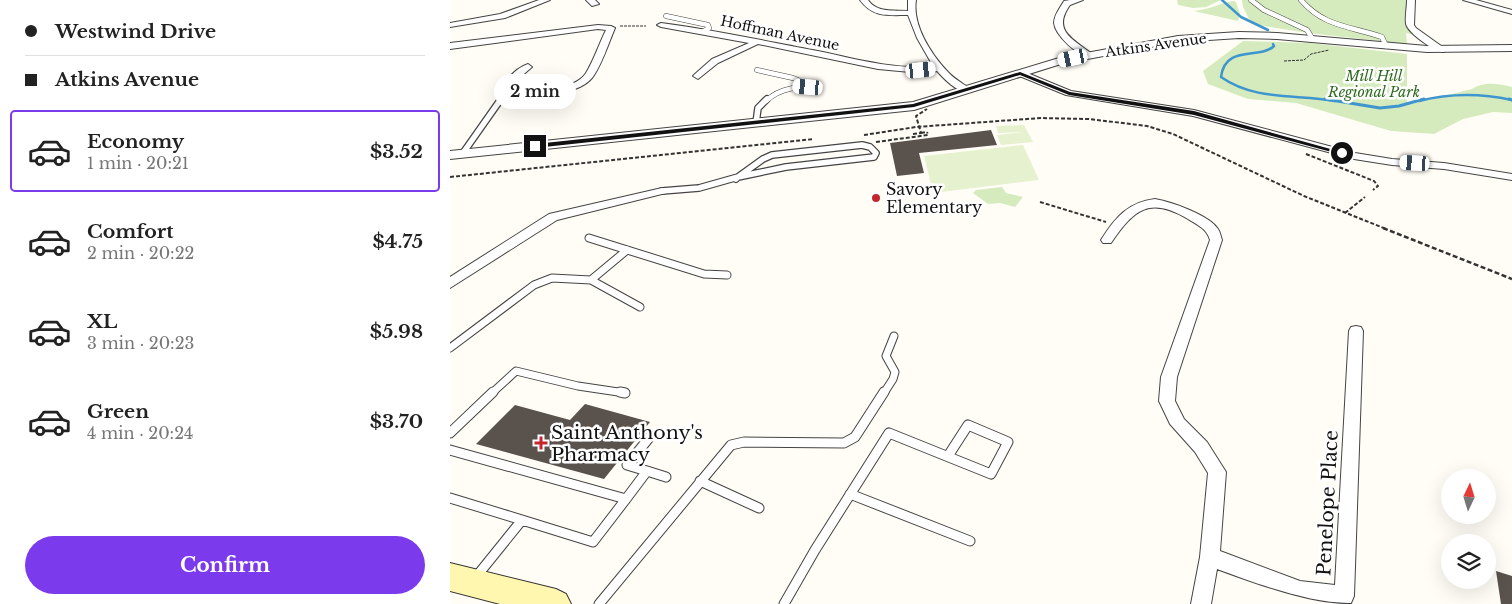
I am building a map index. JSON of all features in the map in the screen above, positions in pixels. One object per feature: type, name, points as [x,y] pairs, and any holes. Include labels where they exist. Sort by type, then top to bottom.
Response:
[{"type":"main road","points":[[461,579],[550,603]]},
{"type":"street","points":[[450,25],[502,16],[546,0]]},
{"type":"street","points":[[864,0],[870,8],[881,12],[911,13]]},
{"type":"street","points":[[912,0],[911,13],[917,31],[937,65],[944,74],[966,90]]},
{"type":"street","points":[[1080,0],[1064,2],[1057,17],[1060,31],[1088,55]]},
{"type":"street","points":[[1411,0],[1410,25],[1413,30],[1441,50]]},
{"type":"street","points":[[1467,0],[1512,12]]},
{"type":"street","name":"Hoffman Avenue","points":[[661,26],[704,31],[866,64],[921,70],[937,65]]},
{"type":"street","points":[[450,46],[598,27],[615,27],[584,83],[570,89],[504,94],[508,85],[520,71],[528,68]]},
{"type":"street","name":"Atkins Avenue","points":[[457,154],[914,106],[1058,61],[1178,38],[1239,35],[1312,38],[1441,50],[1512,48]]},
{"type":"street","points":[[698,76],[715,61],[757,42]]},
{"type":"street","points":[[1020,73],[1069,93],[1194,113],[1292,141],[1373,160],[1444,166],[1512,177]]},
{"type":"street","points":[[450,283],[553,217],[662,191]]},
{"type":"street","points":[[1106,240],[1117,225],[1133,209],[1146,203],[1172,206],[1197,219],[1213,230],[1216,240],[1169,377],[1167,401],[1178,424],[1201,447],[1217,472],[1210,557],[1201,604]]},
{"type":"street","name":"Penelope Place","points":[[1210,557],[1300,591],[1344,596],[1356,330]]},
{"type":"lane","points":[[1251,0],[1264,10],[1307,30],[1312,38]]},
{"type":"lane","points":[[1301,0],[1316,17],[1327,22],[1382,37],[1386,46]]},
{"type":"lane","points":[[666,16],[708,25],[709,28],[704,31]]},
{"type":"lane","points":[[757,70],[798,80],[797,86]]},
{"type":"lane","points":[[756,123],[758,108],[762,102],[797,86],[818,88]]},
{"type":"lane","points":[[457,154],[504,94]]},
{"type":"lane","points":[[662,191],[684,192],[783,168],[869,159],[874,157],[876,153],[870,147],[862,145],[772,155],[763,159],[736,179]]},
{"type":"lane","points":[[589,238],[704,274],[727,275]]},
{"type":"lane","points":[[591,280],[627,250]]},
{"type":"lane","points":[[450,348],[534,285],[552,278],[591,280],[640,307]]},
{"type":"lane","points":[[599,604],[731,445],[744,442],[844,443],[854,437],[893,379],[894,372],[886,356],[894,336]]},
{"type":"lane","points":[[450,434],[516,372],[578,386],[625,393]]},
{"type":"lane","points":[[784,604],[889,433],[991,474],[1008,442],[968,425],[948,456]]},
{"type":"lane","points":[[649,438],[627,465],[666,477]]},
{"type":"lane","points":[[450,450],[626,499]]},
{"type":"lane","points":[[450,498],[593,542],[647,471]]},
{"type":"lane","points":[[700,481],[759,508]]},
{"type":"lane","points":[[850,494],[970,541]]},
{"type":"lane","points":[[461,579],[522,520]]},
{"type":"path","points":[[615,27],[646,26]]},
{"type":"path","points":[[1284,61],[1304,60],[1311,54],[1329,51],[1314,42],[1312,38]]},
{"type":"path","points":[[921,133],[916,116],[927,109]]},
{"type":"path","points":[[862,136],[924,126],[1041,118],[1089,118],[1137,124],[1172,134],[1289,190],[1512,280]]},
{"type":"path","points":[[901,130],[903,138]]},
{"type":"path","points":[[870,147],[878,140],[903,138],[921,133],[927,132],[928,135],[914,135]]},
{"type":"path","points":[[450,177],[817,139]]},
{"type":"path","points":[[1292,141],[1301,151],[1309,155],[1374,180],[1378,186],[1373,190]]},
{"type":"path","points":[[1345,213],[1365,197]]},
{"type":"path","points":[[1040,202],[1117,225]]},
{"type":"green space","points":[[1177,0],[1221,0],[1206,7],[1193,8],[1178,5]]},
{"type":"green space","name":"Mill Hill Regional Park","points":[[1242,0],[1406,0],[1406,24],[1414,35],[1406,33],[1407,44],[1308,33],[1258,25],[1249,19]]},
{"type":"green space","points":[[1233,1],[1236,2],[1240,14],[1238,21],[1194,11],[1205,9]]},
{"type":"green space","name":"Mill Hill Regional Park","points":[[1243,41],[1310,43],[1407,54],[1407,105],[1472,89],[1481,85],[1497,84],[1512,87],[1512,113],[1493,112],[1463,119],[1434,134],[1391,131],[1296,103],[1248,99],[1208,84],[1203,71]]},
{"type":"green space","points":[[1024,125],[1033,142],[1001,145],[997,135],[1024,132],[998,133],[996,126]]},
{"type":"green space","points":[[1023,145],[1039,180],[933,193],[924,156]]},
{"type":"green space","points":[[1002,187],[1006,193],[1023,197],[1015,207],[1000,203],[988,204],[973,193],[976,190]]},
{"type":"building","points":[[991,130],[997,145],[919,153],[924,173],[897,176],[890,143]]},
{"type":"building","points":[[585,404],[650,422],[604,479],[476,444],[515,405],[570,420]]},
{"type":"building","points":[[1496,571],[1512,576],[1512,604],[1501,604]]},
{"type":"waterway","points":[[1222,0],[1241,17],[1268,30]]},
{"type":"waterway","points":[[1273,44],[1274,46],[1268,50],[1236,56],[1229,60],[1224,67],[1221,77],[1234,85],[1262,93],[1335,101]]},
{"type":"waterway","points":[[1419,101],[1442,96],[1465,95],[1512,100],[1509,99]]},
{"type":"waterway","points":[[1325,99],[1380,108],[1399,106],[1424,99]]},
{"type":"place","name":"Savory Elementary","points":[[876,198]]},
{"type":"place","name":"Saint Anthony's Pharmacy","points":[[541,443]]},
{"type":"route","points":[[535,146],[914,106],[1020,73],[1057,90],[1069,93],[1194,113],[1342,153]]}]
